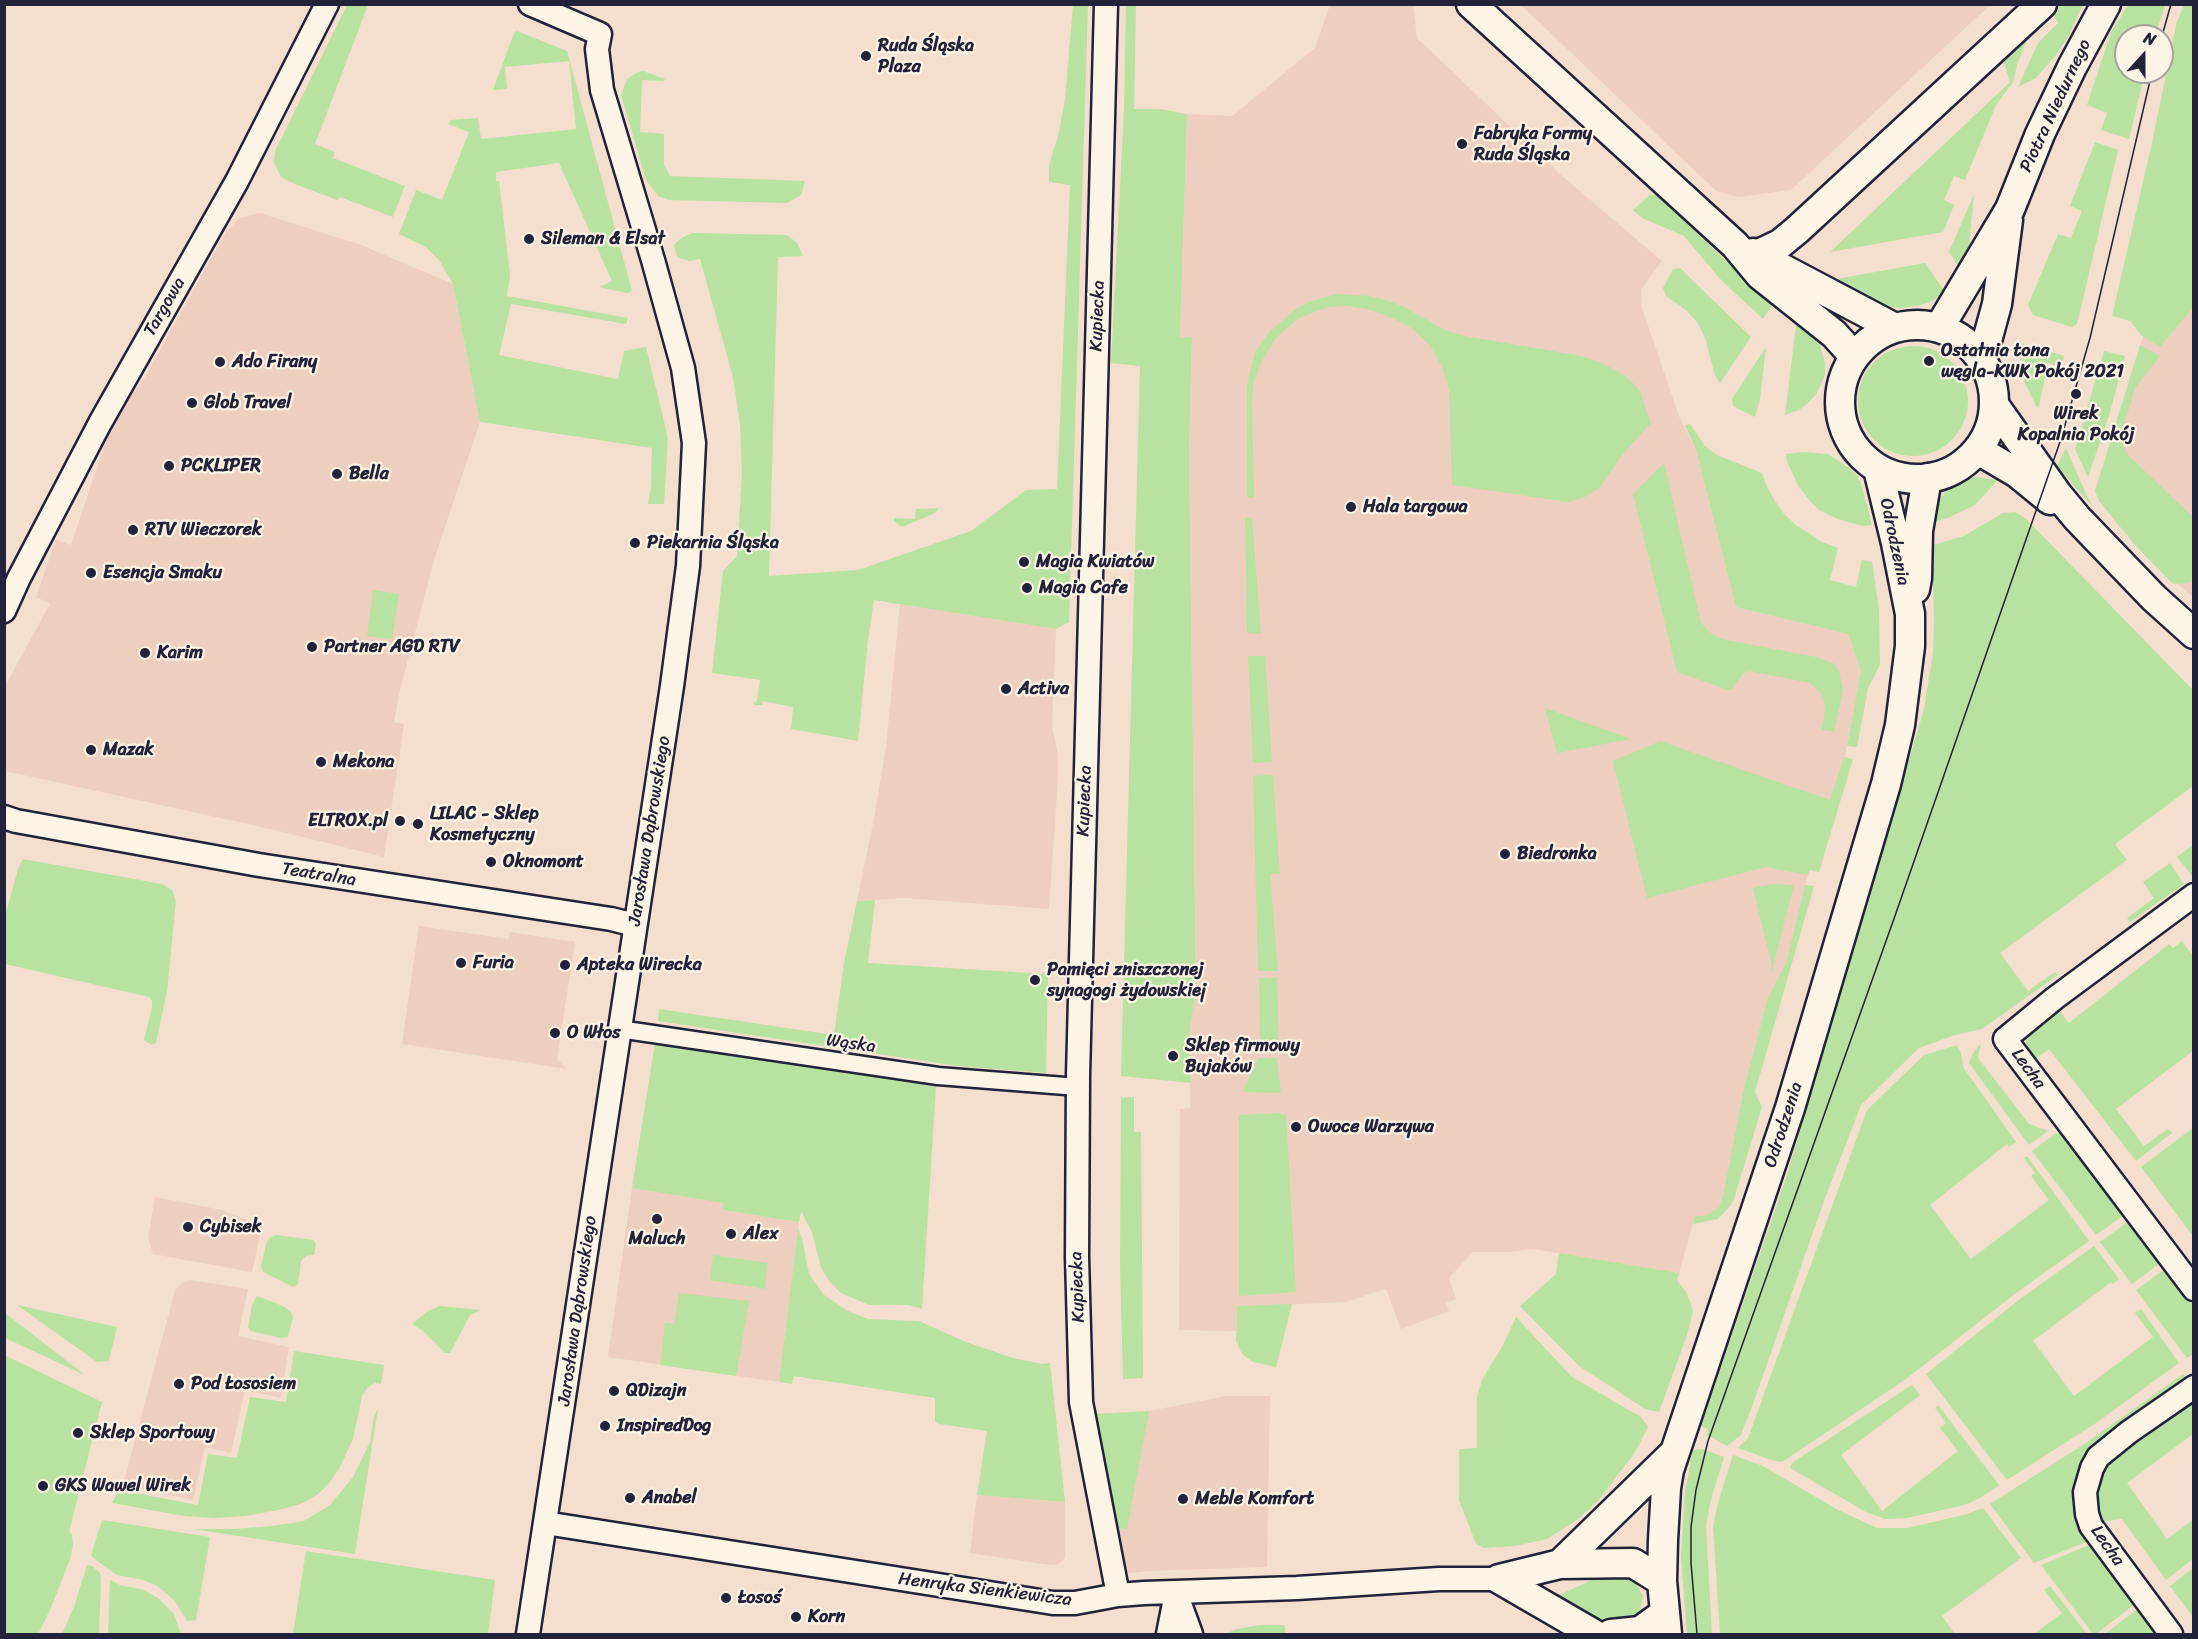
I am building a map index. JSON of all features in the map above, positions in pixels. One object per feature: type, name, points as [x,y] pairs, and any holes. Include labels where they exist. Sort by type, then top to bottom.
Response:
[{"type":"street","name":"Targowa","points":[[4,611],[100,423],[237,181],[327,4]]},
{"type":"street","name":"Jarosława Dąbrowskiego","points":[[528,1635],[672,686],[688,566],[694,443],[683,368],[602,90],[598,58],[600,33],[530,4]]},
{"type":"street","name":"Kupiecka","points":[[1106,4],[1077,1087],[1077,1257],[1081,1402],[1118,1595]]},
{"type":"street","points":[[1471,4],[1746,250],[1893,327]]},
{"type":"street","points":[[1746,250],[1780,244],[1797,230],[2042,4]]},
{"type":"street","name":"Piotra Niedurnego","points":[[1939,328],[2010,209],[2040,134],[2106,4]]},
{"type":"street","name":"Piotra Niedurnego","points":[[1982,359],[1997,304],[2010,209]]},
{"type":"street","points":[[1746,250],[1760,275],[1834,334],[1854,356]]},
{"type":"street","points":[[1910,324],[1939,328],[1961,338],[1982,359],[1992,382],[1995,406],[1989,429],[1978,450],[1961,466],[1927,478],[1908,479],[1878,469],[1859,454],[1842,422],[1838,400],[1842,382],[1854,356],[1878,334],[1893,327],[1910,324]]},
{"type":"street","points":[[1995,406],[2077,518],[2154,598],[2193,633]]},
{"type":"street","points":[[1978,450],[2017,473],[2041,495],[2077,518]]},
{"type":"street","name":"Odrodzenia","points":[[1878,469],[1910,614]]},
{"type":"street","name":"Odrodzenia","points":[[1666,1624],[1662,1581],[1666,1488],[1674,1453],[1790,1108],[1886,784],[1900,725],[1907,678],[1910,614],[1917,578],[1918,531],[1927,478]]},
{"type":"street","name":"Teatralna","points":[[4,817],[249,864],[611,919],[635,925]]},
{"type":"street","name":"Lecha","points":[[2193,895],[2055,998],[2005,1039],[2193,1289]]},
{"type":"street","name":"Wąska","points":[[620,1029],[938,1076],[1077,1087]]},
{"type":"street","name":"Lecha","points":[[2171,1635],[2091,1526],[2087,1514],[2085,1492],[2098,1457],[2193,1387]]},
{"type":"street","points":[[1560,1564],[1674,1453]]},
{"type":"street","name":"Henryka Sienkiewicza","points":[[545,1523],[1053,1603],[1075,1603],[1118,1595],[1439,1579],[1499,1579]]},
{"type":"street","points":[[1499,1579],[1560,1564],[1633,1563],[1662,1581]]},
{"type":"street","points":[[1499,1579],[1594,1635]]},
{"type":"street","points":[[1168,1635],[1176,1593]]},
{"type":"street","points":[[1176,1593],[1191,1635]]},
{"type":"street","points":[[1611,1635],[1666,1624]]},
{"type":"shaded area","points":[[1330,5],[1413,5],[1417,38],[1562,176],[1662,261],[1641,289],[1642,308],[1679,416],[1696,450],[1736,607],[1848,634],[1861,671],[1846,751],[1805,885],[1786,963],[1768,997],[1744,1088],[1723,1196],[1719,1207],[1714,1212],[1695,1216],[1679,1273],[1533,1249],[1473,1252],[1449,1278],[1456,1299],[1446,1303],[1449,1311],[1401,1329],[1386,1289],[1345,1302],[1237,1307],[1236,1331],[1179,1330],[1180,1109],[1190,1108],[1190,1027],[1196,991],[1189,452],[1192,337],[1180,337],[1187,114],[1232,116],[1315,48]]},
{"type":"shaded area","points":[[1521,5],[1990,5],[1791,190],[1738,197],[1718,192],[1712,187]]},
{"type":"shaded area","points":[[260,213],[361,245],[453,284],[480,422],[434,560],[399,694],[394,722],[404,724],[384,857],[262,827],[5,771],[5,686],[50,604],[36,597],[56,540],[71,545],[110,429],[119,412],[145,377],[226,232],[240,218]]},
{"type":"shaded area","points":[[2193,308],[2193,597],[2166,574],[2098,487],[2143,337],[2160,347]]},
{"type":"shaded area","points":[[900,604],[1056,629],[1052,727],[1058,754],[1058,778],[1049,909],[904,898],[857,901],[886,747]]},
{"type":"shaded area","points":[[419,926],[508,939],[510,932],[575,942],[557,1059],[567,1069],[402,1044]]},
{"type":"shaded area","points":[[632,1188],[724,1203],[723,1210],[799,1222],[779,1382],[608,1357]]},
{"type":"shaded area","points":[[155,1197],[222,1210],[262,1226],[252,1272],[153,1254],[148,1238]]},
{"type":"shaded area","points":[[190,1280],[248,1289],[238,1336],[289,1347],[281,1398],[245,1390],[231,1453],[205,1447],[193,1500],[123,1485],[173,1298],[176,1289],[182,1283]]},
{"type":"shaded area","points":[[1227,1396],[1270,1396],[1267,1567],[1146,1571],[1124,1574],[1096,1414],[1149,1411]]},
{"type":"shaded area","points":[[977,1495],[1065,1502],[1065,1558],[1057,1565],[1050,1565],[970,1553]]},
{"type":"green space","points":[[347,5],[368,5],[315,144],[335,152],[333,158],[405,186],[393,217],[340,197],[337,200],[290,182],[281,177],[274,162],[275,151]]},
{"type":"green space","points":[[1073,5],[1088,5],[1069,622],[1056,629],[874,600],[858,741],[791,729],[793,707],[763,701],[762,705],[754,705],[757,701],[760,680],[712,673],[723,571],[737,556],[742,473],[740,425],[733,377],[700,259],[689,261],[677,257],[674,245],[681,238],[692,233],[787,235],[797,243],[803,256],[778,257],[769,576],[858,570],[971,531],[1026,490],[1057,489],[1070,185],[1049,182],[1049,165],[1058,136],[1065,100]]},
{"type":"green space","points":[[1126,5],[1136,5],[1134,109],[1160,109],[1187,114],[1180,337],[1192,337],[1189,452],[1196,991],[1190,1027],[1191,1083],[1121,1076],[1140,366],[1111,363],[1124,109]]},
{"type":"green space","points":[[2061,5],[2083,5],[2067,39],[2056,55],[2036,78],[2018,87],[2038,43],[2058,23],[2052,13]]},
{"type":"green space","points":[[2128,5],[2165,5],[2159,24],[2116,24]]},
{"type":"green space","points":[[2184,5],[2194,5],[2193,308],[2160,347],[2143,337],[2130,321],[2112,316],[2164,84],[2174,84],[2174,36]]},
{"type":"green space","points":[[2114,27],[2114,84],[2142,84],[2129,139],[2101,130],[2107,113],[2087,105]]},
{"type":"green space","points":[[517,31],[567,51],[632,291],[627,293],[599,287],[612,281],[559,163],[496,172],[510,275],[507,296],[628,318],[626,324],[511,304],[499,355],[618,379],[624,351],[646,347],[668,438],[664,504],[648,504],[652,448],[480,422],[453,284],[439,260],[426,247],[399,234],[416,190],[442,200],[469,132],[448,124],[451,120],[478,118],[481,139],[576,129],[569,61],[505,67],[507,89],[493,90],[514,33]]},
{"type":"green space","points":[[2030,33],[2013,82],[1996,105],[1965,180],[1954,176],[1944,200],[1954,205],[1943,232],[1830,252],[2010,82],[2003,59]]},
{"type":"green space","points":[[643,71],[665,79],[664,81],[642,80],[640,132],[664,134],[664,165],[670,176],[805,181],[801,195],[787,203],[669,200],[658,196],[646,180],[621,95],[627,79]]},
{"type":"green space","points":[[2095,142],[2118,150],[2077,324],[2072,327],[2033,315],[2028,305],[2058,234],[2071,238],[2082,211],[2070,206]]},
{"type":"green space","points":[[1974,194],[1968,257],[1963,274],[1949,252]]},
{"type":"green space","points":[[1650,195],[1657,195],[1728,263],[1776,300],[1763,319],[1722,281],[1684,236],[1642,218],[1633,210]]},
{"type":"green space","points":[[1925,263],[1945,292],[1930,302],[1917,306],[1899,308],[1877,304],[1831,280]]},
{"type":"green space","points":[[1680,268],[1751,337],[1720,383],[1715,375],[1705,338],[1698,323],[1686,310],[1666,296],[1663,288],[1673,269]]},
{"type":"green space","points":[[1336,294],[1370,296],[1386,300],[1404,307],[1447,331],[1465,336],[1581,356],[1597,361],[1621,373],[1633,383],[1640,392],[1651,423],[1622,455],[1600,487],[1585,497],[1568,502],[1452,485],[1449,390],[1442,367],[1431,347],[1413,329],[1392,318],[1371,310],[1349,306],[1328,307],[1299,318],[1276,338],[1261,362],[1253,385],[1252,402],[1254,498],[1247,497],[1247,385],[1255,352],[1270,331],[1296,309],[1309,302]]},
{"type":"green space","points":[[1797,318],[1818,339],[1825,363],[1825,375],[1817,393],[1809,402],[1799,410],[1785,415]]},
{"type":"green space","points":[[2021,343],[2064,356],[2061,366],[2048,363],[2037,408],[2024,381]]},
{"type":"green space","points":[[2140,345],[2160,356],[2135,388],[2120,438],[2129,456],[2193,517],[2193,580],[2188,583],[2174,584],[2169,580],[2135,545],[2099,501],[2095,491]]},
{"type":"green space","points":[[1913,346],[1934,350],[1952,362],[1964,380],[1968,401],[1964,422],[1952,440],[1934,452],[1913,456],[1892,452],[1874,440],[1862,422],[1858,401],[1862,380],[1874,362],[1892,350]]},
{"type":"green space","points":[[1766,347],[1760,399],[1755,417],[1733,406],[1732,399]]},
{"type":"green space","points":[[2104,351],[2125,356],[2109,416],[2088,477],[2075,449]]},
{"type":"green space","points":[[1690,424],[1705,446],[1717,455],[1762,473],[1775,501],[1796,525],[1822,542],[1838,548],[1830,580],[1856,587],[1862,560],[1872,562],[1879,609],[1880,665],[1868,688],[1857,747],[1847,746],[1861,671],[1848,634],[1736,607],[1696,450],[1685,425]]},
{"type":"green space","points":[[2066,448],[2087,496],[2093,507],[2057,466]]},
{"type":"green space","points":[[1804,452],[1828,454],[1852,470],[1858,477],[1863,490],[1872,525],[1863,526],[1835,518],[1819,510],[1809,500],[1798,485],[1787,462],[1786,454]]},
{"type":"green space","points":[[1664,463],[1701,623],[1709,632],[1722,639],[1816,657],[1833,663],[1839,671],[1843,690],[1834,732],[1822,730],[1824,699],[1810,683],[1749,671],[1743,673],[1731,690],[1677,672],[1633,494]]},
{"type":"green space","points":[[1974,477],[1998,480],[1975,505],[1929,524],[1935,506],[1948,488]]},
{"type":"green space","points":[[939,508],[935,513],[904,526],[894,521],[894,518],[915,519],[916,509]]},
{"type":"green space","points":[[2015,512],[2025,518],[2193,690],[2193,786],[2115,844],[2127,860],[2000,953],[2028,991],[2055,972],[2058,975],[1982,1029],[1955,1035],[1919,1048],[1861,1105],[1825,1198],[1741,1435],[1727,1446],[1707,1435],[1708,1429],[1701,1426],[1788,1172],[1924,709],[1933,653],[1934,624],[1933,575],[1929,546],[1964,536],[2003,513]]},
{"type":"green space","points":[[1245,518],[1252,518],[1261,634],[1247,633]]},
{"type":"green space","points":[[373,590],[399,594],[392,639],[367,636]]},
{"type":"green space","points":[[1248,656],[1265,656],[1272,762],[1253,763]]},
{"type":"green space","points":[[1545,708],[1631,739],[1557,753]]},
{"type":"green space","points":[[1660,741],[1830,800],[1844,757],[1853,759],[1819,872],[1809,870],[1808,875],[1766,867],[1647,898],[1613,761]]},
{"type":"green space","points":[[1273,775],[1280,874],[1270,874],[1278,971],[1258,971],[1253,776]]},
{"type":"green space","points":[[2193,845],[2194,876],[2193,877],[2177,857]]},
{"type":"green space","points":[[23,859],[162,884],[172,890],[176,901],[167,991],[156,1043],[151,1045],[144,1040],[152,1007],[149,997],[5,964],[5,916]]},
{"type":"green space","points":[[2170,863],[2184,884],[2130,922],[2127,918],[2154,898],[2143,882]]},
{"type":"green space","points":[[1773,884],[1794,885],[1771,974],[1771,962],[1753,888]]},
{"type":"green space","points":[[1805,885],[1814,886],[1755,1092],[1762,1107],[1734,1199],[1718,1219],[1693,1224],[1695,1216],[1708,1215],[1719,1207],[1723,1196],[1744,1088],[1768,997],[1786,963]]},
{"type":"green space","points":[[875,900],[868,963],[1048,974],[1046,1073],[958,1066],[658,1021],[659,1009],[834,1035],[844,963],[857,901]]},
{"type":"green space","points":[[2182,941],[2193,956],[2193,1051],[2116,1109],[2144,1146],[2168,1129],[2172,1133],[2136,1161],[2049,1049],[2030,1063],[2027,1034],[2057,1007],[2069,1023],[2169,944],[2173,948]]},
{"type":"green space","points":[[1277,977],[1279,1043],[1260,1044],[1259,978]]},
{"type":"green space","points":[[655,1043],[936,1086],[922,1309],[908,1305],[869,1305],[841,1293],[822,1270],[811,1230],[801,1211],[799,1222],[723,1210],[723,1203],[632,1188]]},
{"type":"green space","points":[[1981,1044],[1978,1058],[2029,1124],[2048,1131],[2029,1145],[1969,1063],[1973,1053]]},
{"type":"green space","points":[[1957,1045],[1963,1067],[2016,1142],[2009,1147],[2007,1144],[1930,1205],[1971,1259],[2049,1200],[2031,1176],[2035,1173],[2024,1158],[2027,1156],[2089,1241],[2016,1293],[1906,1379],[1782,1462],[1738,1448],[1748,1438],[1867,1110],[1924,1055]]},
{"type":"green space","points":[[1258,1058],[1277,1058],[1281,1093],[1243,1092]]},
{"type":"green space","points":[[1134,1097],[1134,1132],[1141,1132],[1143,1378],[1123,1379],[1120,1264],[1121,1098]]},
{"type":"green space","points":[[1279,1113],[1286,1115],[1296,1292],[1239,1296],[1239,1115]]},
{"type":"green space","points":[[2193,1128],[2193,1236],[2141,1167]]},
{"type":"green space","points":[[2056,1133],[2071,1138],[2127,1213],[2096,1235],[2032,1151]]},
{"type":"green space","points":[[2132,1219],[2163,1261],[2132,1284],[2100,1242]]},
{"type":"green space","points":[[798,1229],[809,1274],[824,1295],[848,1311],[868,1319],[919,1321],[966,1342],[1013,1358],[1042,1364],[1050,1363],[1065,1502],[977,1495],[987,1431],[939,1424],[935,1421],[935,1398],[794,1376],[792,1384],[779,1382]]},
{"type":"green space","points":[[276,1235],[314,1240],[316,1244],[314,1255],[306,1256],[301,1261],[298,1284],[293,1287],[263,1272],[261,1266],[267,1241]]},
{"type":"green space","points":[[2094,1246],[2119,1279],[2113,1284],[2111,1282],[2033,1341],[2074,1396],[2153,1337],[2135,1313],[2141,1309],[2179,1363],[2096,1423],[2007,1480],[1926,1374],[2020,1299]]},
{"type":"green space","points":[[1559,1253],[1679,1273],[1677,1281],[1687,1293],[1693,1311],[1687,1335],[1659,1412],[1645,1409],[1579,1366],[1520,1306],[1556,1274]]},
{"type":"green space","points":[[713,1255],[768,1263],[765,1289],[710,1280]]},
{"type":"green space","points":[[2168,1267],[2193,1302],[2193,1354],[2187,1358],[2136,1290]]},
{"type":"green space","points":[[679,1293],[749,1301],[736,1376],[660,1365],[665,1323],[674,1324]]},
{"type":"green space","points":[[257,1296],[283,1306],[291,1312],[293,1318],[288,1337],[282,1338],[250,1331],[248,1327],[252,1305]]},
{"type":"green space","points":[[1292,1304],[1276,1367],[1253,1362],[1242,1354],[1236,1341],[1237,1306]]},
{"type":"green space","points":[[17,1305],[117,1327],[109,1361],[97,1362]]},
{"type":"green space","points":[[440,1306],[481,1310],[470,1315],[450,1353],[445,1353],[423,1331],[412,1324],[428,1311]]},
{"type":"green space","points":[[5,1313],[85,1375],[5,1338]]},
{"type":"green space","points":[[1516,1317],[1572,1377],[1641,1417],[1648,1427],[1635,1452],[1599,1500],[1577,1520],[1547,1539],[1515,1546],[1484,1548],[1476,1544],[1459,1500],[1459,1449],[1477,1448],[1477,1396],[1483,1378],[1502,1347]]},
{"type":"green space","points":[[294,1351],[384,1365],[381,1384],[375,1383],[368,1387],[362,1396],[353,1439],[339,1469],[317,1495],[303,1503],[283,1509],[246,1516],[215,1518],[184,1516],[112,1503],[119,1490],[198,1505],[208,1454],[237,1458],[250,1397],[286,1402]]},
{"type":"green space","name":"GKS Wawel Wirek","points":[[4,1355],[102,1402],[69,1532],[72,1535],[73,1544],[70,1559],[38,1634],[5,1634]]},
{"type":"green space","points":[[2183,1374],[2187,1380],[2099,1445],[2091,1540],[2034,1563],[1990,1504],[2086,1443]]},
{"type":"green space","points":[[1912,1385],[1920,1395],[1841,1455],[1882,1511],[1958,1451],[1940,1428],[1946,1423],[1935,1408],[1938,1405],[1999,1485],[1965,1505],[1907,1518],[1885,1519],[1866,1512],[1790,1468],[1793,1462]]},
{"type":"green space","points":[[2194,1398],[2193,1434],[2127,1483],[2167,1539],[2193,1520],[2193,1559],[2166,1580],[2122,1519],[2099,1522],[2093,1502],[2104,1462]]},
{"type":"green space","points":[[378,1408],[355,1554],[193,1529],[234,1529],[304,1521],[330,1505],[353,1477],[370,1442],[374,1417]]},
{"type":"green space","points":[[1149,1411],[1127,1529],[1116,1528],[1096,1414]]},
{"type":"green space","points":[[1702,1449],[1724,1457],[1710,1503],[1706,1526],[1712,1634],[1687,1634],[1681,1558],[1685,1491],[1693,1450]]},
{"type":"green space","points":[[1733,1455],[1763,1466],[1838,1510],[1877,1528],[1908,1528],[1983,1508],[2021,1558],[1942,1616],[1955,1634],[1720,1634],[1713,1527]]},
{"type":"green space","points":[[102,1520],[210,1537],[196,1620],[187,1621],[174,1600],[156,1585],[117,1575],[93,1558],[91,1555]]},
{"type":"green space","points":[[2094,1543],[2135,1604],[2096,1634],[2093,1634],[2041,1565]]},
{"type":"green space","points":[[306,1551],[495,1580],[488,1634],[293,1634]]},
{"type":"green space","points":[[87,1565],[100,1573],[99,1634],[62,1634],[74,1607]]},
{"type":"green space","points":[[2193,1568],[2193,1617],[2170,1586]]},
{"type":"green space","points":[[1617,1571],[1634,1579],[1643,1596],[1640,1612],[1635,1618],[1607,1623],[1557,1596],[1609,1572]]},
{"type":"green space","points":[[110,1580],[120,1585],[144,1590],[158,1598],[174,1614],[181,1634],[108,1634]]},
{"type":"green space","points":[[2050,1586],[2087,1634],[2034,1634],[2062,1613],[2044,1590]]},
{"type":"green space","points":[[2140,1607],[2159,1634],[2105,1634]]},
{"type":"green space","points":[[1260,1625],[1285,1625],[1285,1634],[1225,1634],[1237,1629]]},
{"type":"tram line","points":[[2165,24],[2171,4]]},
{"type":"tram line","points":[[1697,1634],[1691,1563],[1691,1527],[1696,1490],[1708,1441],[1896,913],[2061,439],[2090,338],[2149,84]]},
{"type":"place","name":"Ruda Śląska Plaza","points":[[866,56]]},
{"type":"place","name":"Fabryka Formy Ruda Śląska","points":[[1462,144]]},
{"type":"place","name":"Sileman & Elsat","points":[[529,239]]},
{"type":"place","name":"Ostatnia tona węgla-KWK Pokój 2021","points":[[1929,361]]},
{"type":"place","name":"Ado Firany","points":[[220,362]]},
{"type":"place","name":"Wirek Kopalnia Pokój","points":[[2076,394]]},
{"type":"place","name":"Glob Travel","points":[[192,403]]},
{"type":"place","name":"PCKLIPER","points":[[169,466]]},
{"type":"place","name":"Bella","points":[[337,474]]},
{"type":"place","name":"Hala targowa","points":[[1351,507]]},
{"type":"place","name":"RTV Wieczorek","points":[[133,530]]},
{"type":"place","name":"Piekarnia Śląska","points":[[635,543]]},
{"type":"place","name":"Magia Kwiatów","points":[[1024,562]]},
{"type":"place","name":"Esencja Smaku","points":[[91,573]]},
{"type":"place","name":"Magia Cafe","points":[[1027,588]]},
{"type":"place","name":"Partner AGD RTV","points":[[312,647]]},
{"type":"place","name":"Karim","points":[[145,653]]},
{"type":"place","name":"Activa","points":[[1006,689]]},
{"type":"place","name":"Mazak","points":[[91,750]]},
{"type":"place","name":"Mekona","points":[[321,762]]},
{"type":"place","name":"ELTROX.pl","points":[[400,821]]},
{"type":"place","name":"LILAC - Sklep Kosmetyczny","points":[[418,824]]},
{"type":"place","name":"Biedronka","points":[[1505,854]]},
{"type":"place","name":"Oknomont","points":[[491,862]]},
{"type":"place","name":"Furia","points":[[461,963]]},
{"type":"place","name":"Apteka Wirecka","points":[[565,965]]},
{"type":"place","name":"Pamięci zniszczonej synagogi żydowskiej","points":[[1035,980]]},
{"type":"place","name":"O Włos","points":[[555,1033]]},
{"type":"place","name":"Sklep firmowy Bujaków","points":[[1173,1056]]},
{"type":"place","name":"Owoce Warzywa","points":[[1296,1127]]},
{"type":"place","name":"Maluch","points":[[657,1219]]},
{"type":"place","name":"Cybisek","points":[[188,1227]]},
{"type":"place","name":"Alex","points":[[731,1234]]},
{"type":"place","name":"Pod Łososiem","points":[[179,1384]]},
{"type":"place","name":"QDizajn","points":[[614,1391]]},
{"type":"place","name":"InspiredDog","points":[[605,1426]]},
{"type":"place","name":"Sklep Sportowy","points":[[78,1433]]},
{"type":"place","name":"GKS Wawel Wirek","points":[[43,1486]]},
{"type":"place","name":"Anabel","points":[[630,1498]]},
{"type":"place","name":"Meble Komfort","points":[[1183,1499]]},
{"type":"place","name":"Łosoś","points":[[726,1598]]},
{"type":"place","name":"Korn","points":[[796,1617]]}]
